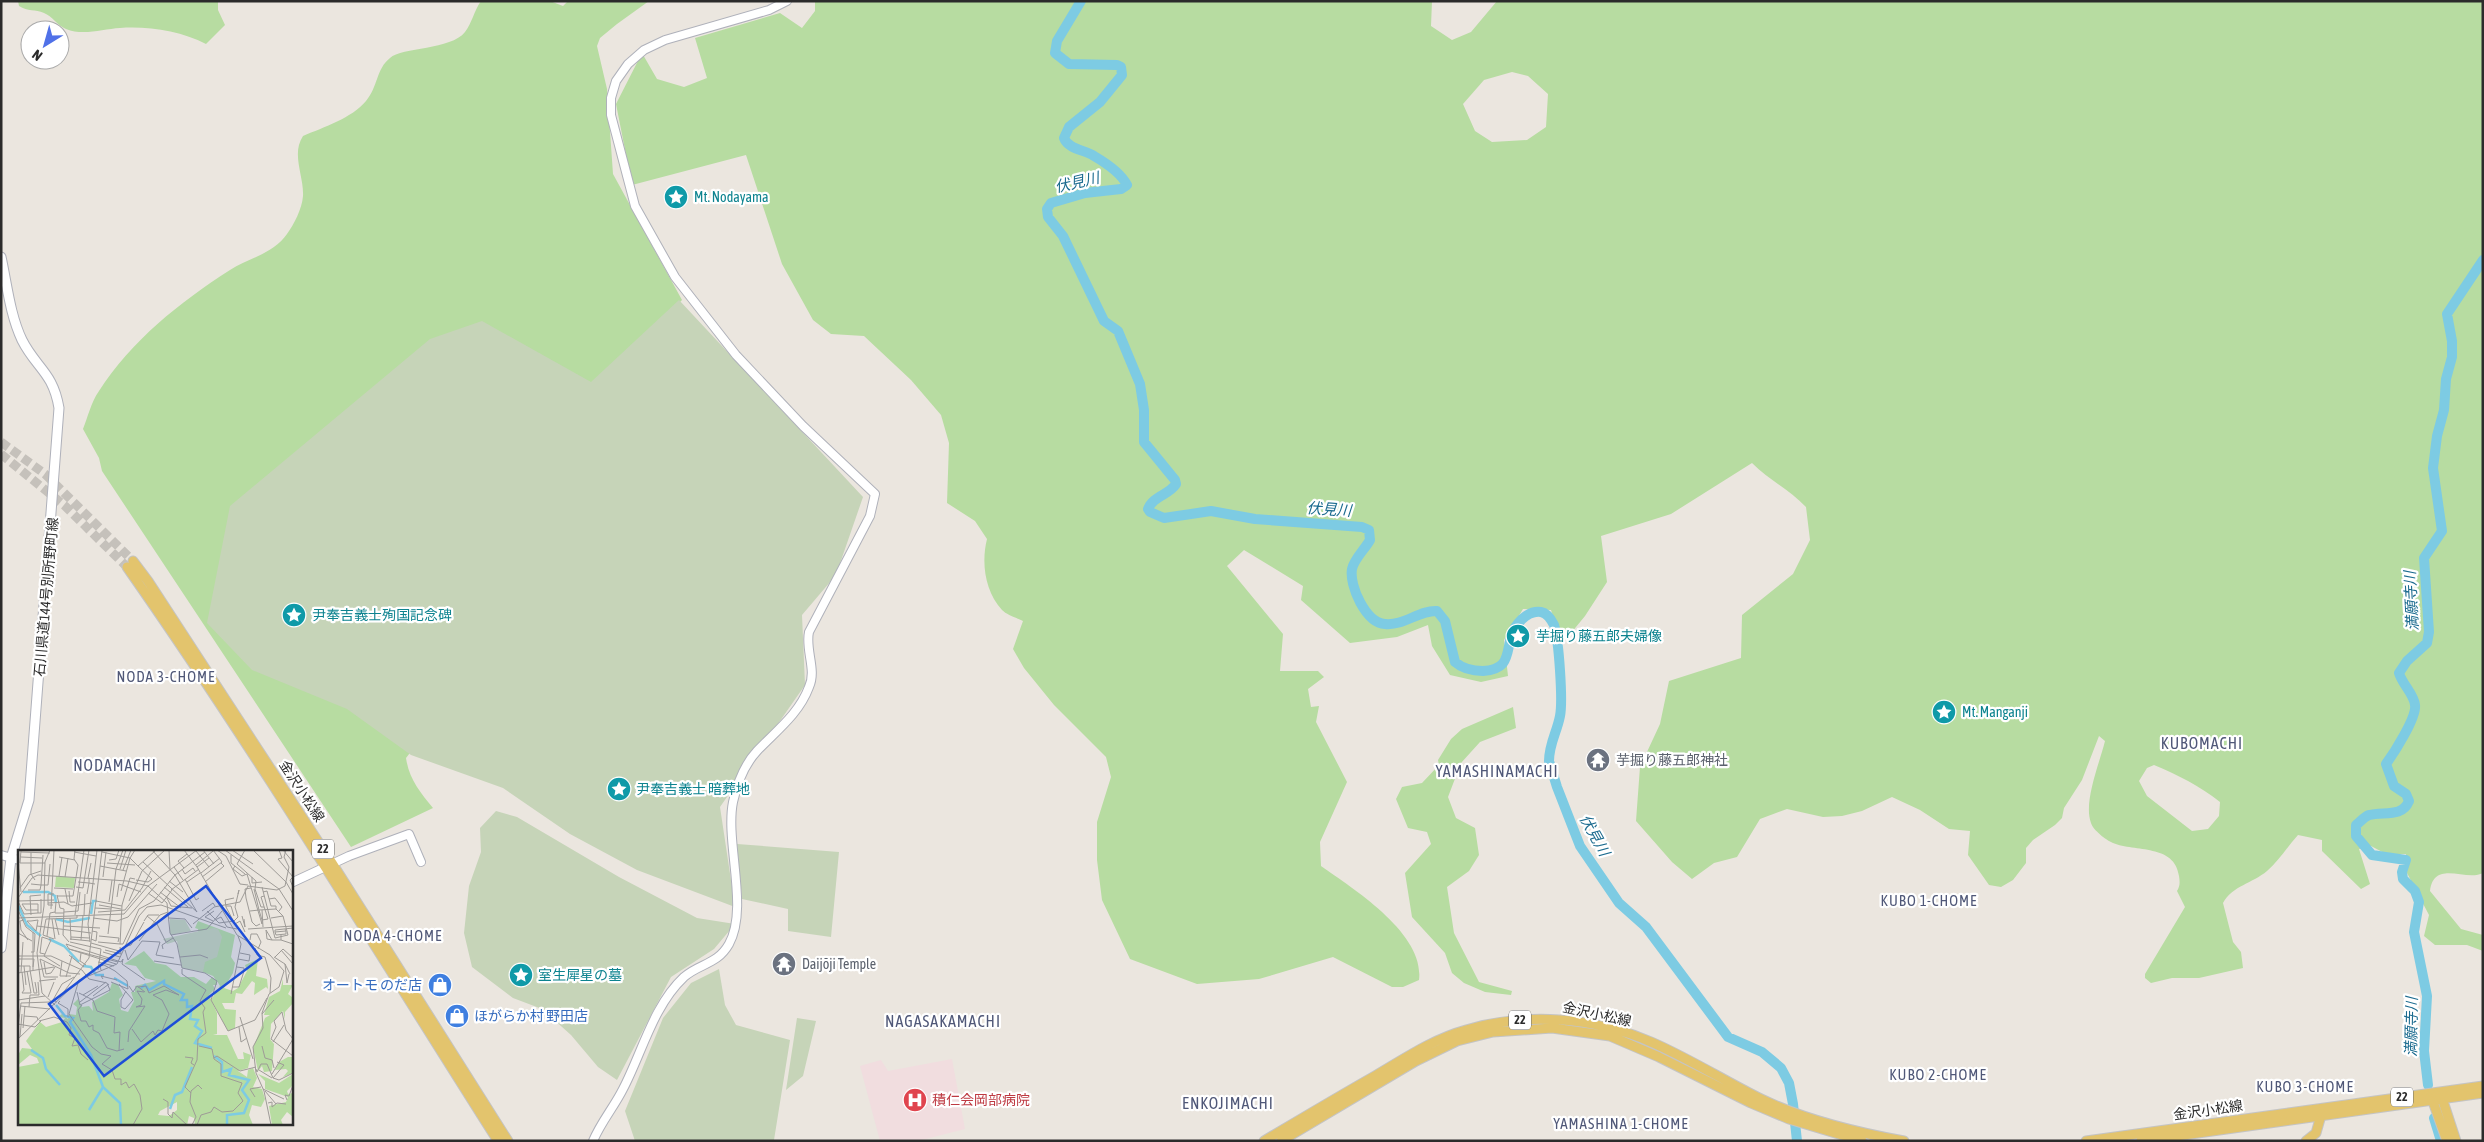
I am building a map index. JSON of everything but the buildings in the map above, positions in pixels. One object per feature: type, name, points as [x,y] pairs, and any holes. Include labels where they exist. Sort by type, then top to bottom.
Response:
[{"type":"main road","name":"石川県道144号別所野町線","points":[[1,257],[17,330],[24,343],[50,377],[59,408],[29,800],[15,859],[1,948]]},
{"type":"main road","name":"金沢小松線","points":[[130,564],[148,581],[508,1141]]},
{"type":"main road","name":"金沢小松線","points":[[329,865],[498,1141]]},
{"type":"main road","name":"金沢小松線","points":[[1264,1141],[1432,1043],[1466,1030],[1509,1020],[1560,1018],[1610,1028],[1651,1042],[1788,1114]]},
{"type":"main road","name":"金沢小松線","points":[[1281,1141],[1416,1061],[1457,1041],[1493,1032],[1523,1028],[1571,1029],[1610,1036],[1659,1057],[1750,1103],[1788,1114],[1862,1141]]},
{"type":"main road","name":"金沢小松線","points":[[2436,1096],[2483,1086]]},
{"type":"main road","name":"金沢小松線","points":[[2086,1141],[2436,1096],[2483,1093]]},
{"type":"main road","name":"22","points":[[2436,1096],[2447,1141]]},
{"type":"main road","points":[[2436,1096],[2456,1141]]},
{"type":"main road","name":"金沢小松線","points":[[2141,1141],[2322,1111]]},
{"type":"main road","points":[[2306,1141],[2316,1133],[2322,1111]]},
{"type":"main road","name":"金沢小松線","points":[[1801,1119],[1904,1141]]},
{"type":"street","points":[[593,1141],[598,1128],[624,1087],[655,1016],[685,976],[719,958],[730,942],[736,914],[731,818],[738,783],[756,752],[782,728],[809,689],[812,680],[808,644],[809,632],[870,516],[875,499],[875,494],[803,426],[752,369],[736,355],[675,276],[635,206],[611,115],[613,89],[616,81],[628,64],[644,50],[666,40],[769,10],[787,1]]},
{"type":"street","points":[[292,883],[329,865],[409,834],[421,862]]},
{"type":"street","points":[[1,855],[15,859]]},
{"type":"shaded area","name":"積仁会岡部病院","points":[[952,1059],[965,1129],[918,1141],[880,1141],[860,1066],[881,1060],[888,1071]]},
{"type":"green space","points":[[18,1],[218,1],[218,10],[225,25],[206,44],[186,36],[153,29],[120,28],[93,32],[73,31],[70,30],[70,20],[54,20],[44,13],[19,6]]},
{"type":"green space","points":[[481,1],[550,1],[563,6],[568,1],[649,1],[600,38],[597,46],[607,89],[613,174],[682,300],[617,367],[562,804],[416,745],[406,758],[407,766],[416,785],[433,808],[351,847],[102,471],[99,458],[83,429],[96,395],[141,339],[193,295],[230,270],[268,251],[287,234],[297,216],[303,196],[298,150],[303,136],[337,121],[360,107],[370,96],[385,62],[396,54],[438,45],[458,38],[465,32]]},
{"type":"green space","points":[[815,1],[1432,1],[1431,26],[1452,40],[1471,32],[1497,1],[2483,1],[2483,873],[2468,875],[2452,873],[2438,876],[2433,881],[2430,891],[2461,929],[2483,935],[2483,951],[2467,945],[2435,945],[2424,936],[2429,915],[2407,873],[2406,854],[2386,854],[2371,846],[2359,849],[2370,884],[2361,889],[2322,851],[2322,840],[2298,835],[2267,871],[2237,889],[2223,903],[2233,942],[2241,952],[2243,968],[2199,978],[2172,978],[2151,983],[2145,978],[2145,974],[2185,907],[2177,891],[2180,884],[2179,876],[2176,866],[2162,854],[2113,843],[2092,826],[2089,804],[2093,782],[2105,741],[2099,736],[2082,780],[2064,808],[2062,818],[2033,840],[2026,848],[2026,863],[2013,880],[2001,887],[1989,885],[1968,855],[1970,831],[1949,829],[1920,810],[1892,797],[1862,811],[1842,816],[1823,817],[1787,809],[1760,819],[1737,857],[1714,863],[1692,879],[1672,862],[1636,821],[1640,767],[1660,724],[1669,681],[1741,658],[1742,615],[1793,574],[1810,540],[1806,507],[1752,463],[1671,514],[1601,536],[1607,582],[1585,616],[1562,644],[1551,610],[1523,609],[1504,640],[1508,676],[1481,682],[1450,675],[1432,646],[1428,625],[1397,637],[1350,643],[1301,600],[1303,586],[1244,550],[1227,566],[1283,634],[1280,671],[1318,671],[1324,677],[1308,689],[1311,707],[1319,706],[1316,722],[1347,782],[1320,842],[1321,866],[1369,900],[1400,930],[1411,946],[1418,963],[1419,980],[1403,987],[1392,987],[1333,957],[1259,979],[1197,984],[1130,959],[1102,900],[1097,860],[1097,822],[1111,777],[1106,757],[1054,705],[1024,668],[1013,649],[1023,621],[1002,610],[988,586],[984,558],[987,539],[975,521],[947,503],[949,443],[941,415],[911,380],[864,336],[831,334],[813,320],[782,264],[746,155],[632,185],[616,104],[642,53],[657,79],[684,87],[707,78],[695,38],[780,13],[802,28],[815,11]],"holes":[[[1512,72],[1528,76],[1548,94],[1546,127],[1527,140],[1492,142],[1475,131],[1463,104],[1484,80]],[[2154,765],[2188,781],[2220,802],[2219,816],[2208,829],[2192,831],[2147,796],[2139,781],[2147,768]]]},
{"type":"green space","points":[[679,300],[863,497],[836,575],[802,615],[805,685],[720,807],[735,907],[637,870],[570,834],[503,788],[411,755],[347,709],[252,670],[207,623],[230,506],[430,339],[482,321],[591,382]]},
{"type":"green space","points":[[1513,707],[1516,728],[1480,742],[1461,763],[1448,797],[1456,818],[1475,828],[1479,855],[1469,871],[1447,887],[1454,933],[1479,982],[1512,991],[1511,995],[1485,992],[1464,983],[1452,973],[1445,953],[1412,917],[1405,873],[1431,844],[1427,832],[1408,828],[1396,799],[1402,787],[1422,783],[1439,765],[1438,760],[1451,739],[1462,729]]},
{"type":"green space","points":[[496,811],[517,817],[619,877],[697,918],[735,924],[714,949],[671,977],[617,1080],[598,1067],[571,1035],[542,1009],[513,998],[472,967],[464,933],[469,886],[481,852],[480,828]]},
{"type":"green space","points":[[737,844],[839,852],[831,937],[788,931],[788,909],[742,899]]},
{"type":"green space","points":[[719,969],[725,1005],[736,1025],[790,1040],[774,1140],[635,1141],[625,1111],[663,1018],[691,983]]},
{"type":"green space","points":[[797,1018],[816,1021],[803,1076],[786,1090]]},
{"type":"waterway","name":"伏見川","points":[[1081,1],[1057,41],[1055,53],[1069,64],[1117,65],[1121,67],[1122,75],[1100,102],[1069,127],[1064,138],[1069,145],[1090,154],[1108,165],[1121,176],[1127,185],[1121,189],[1085,193],[1051,203],[1047,209],[1048,217],[1063,236],[1104,321],[1118,331],[1140,384],[1144,410],[1144,442],[1175,480],[1176,484],[1173,488],[1154,501],[1148,509],[1150,512],[1164,518],[1211,511],[1255,519],[1362,527],[1369,530],[1370,540],[1357,558],[1352,569],[1353,585],[1365,611],[1378,622],[1385,624],[1399,623],[1430,611],[1437,611],[1445,621],[1455,662],[1475,671],[1491,670],[1498,668],[1502,664],[1507,656],[1513,632],[1522,619],[1536,612],[1547,615],[1554,625],[1556,633],[1561,685],[1560,716],[1550,749],[1549,761],[1580,846],[1619,903],[1646,927],[1728,1037],[1762,1052],[1781,1068],[1789,1083],[1797,1141]]},
{"type":"waterway","name":"満願寺川","points":[[2428,1085],[2424,1051],[2427,996],[2414,932],[2419,902],[2415,891],[2403,879],[2402,872],[2406,860],[2372,855],[2356,836],[2356,825],[2369,815],[2402,810],[2409,801],[2406,794],[2394,786],[2386,764],[2404,735],[2415,711],[2414,701],[2399,673],[2407,661],[2427,643],[2429,632],[2424,558],[2442,531],[2433,468],[2437,436],[2444,410],[2446,379],[2452,357],[2452,341],[2447,314],[2483,260]]},
{"type":"waterway","name":"満願寺川","points":[[2434,1118],[2441,1141]]},
{"type":"tunnel","points":[[1,442],[45,474],[133,561]]},
{"type":"tunnel","points":[[1,454],[65,506],[127,567]]},
{"type":"place","name":"Mt. Nodayama","points":[[676,197]]},
{"type":"place","name":"尹奉吉義士殉国記念碑","points":[[294,615]]},
{"type":"place","name":"芋掘り藤五郎夫婦像","points":[[1518,636]]},
{"type":"place","name":"Mt. Manganji","points":[[1944,712]]},
{"type":"place","name":"芋掘り藤五郎神社","points":[[1598,760]]},
{"type":"place","name":"尹奉吉義士 暗葬地","points":[[619,789]]},
{"type":"place","name":"Daijōji Temple","points":[[784,964]]},
{"type":"place","name":"室生犀星の墓","points":[[521,975]]},
{"type":"place","name":"オートモ のだ店","points":[[440,985]]},
{"type":"place","name":"ほがらか村 野田店","points":[[457,1016]]},
{"type":"place","name":"積仁会岡部病院","points":[[915,1100]]},
{"type":"district","name":"NODA 3-CHOME","points":[[166,676]]},
{"type":"district","name":"KUBOMACHI","points":[[2202,743]]},
{"type":"district","name":"NODAMACHI","points":[[115,765]]},
{"type":"district","name":"YAMASHINAMACHI","points":[[1497,771]]},
{"type":"district","name":"KUBO 1-CHOME","points":[[1929,900]]},
{"type":"district","name":"NODA 4-CHOME","points":[[393,935]]},
{"type":"district","name":"NAGASAKAMACHI","points":[[943,1021]]},
{"type":"district","name":"KUBO 2-CHOME","points":[[1938,1074]]},
{"type":"district","name":"KUBO 3-CHOME","points":[[2305,1086]]},
{"type":"district","name":"ENKOJIMACHI","points":[[1228,1103]]},
{"type":"district","name":"YAMASHINA 1-CHOME","points":[[1621,1123]]}]
